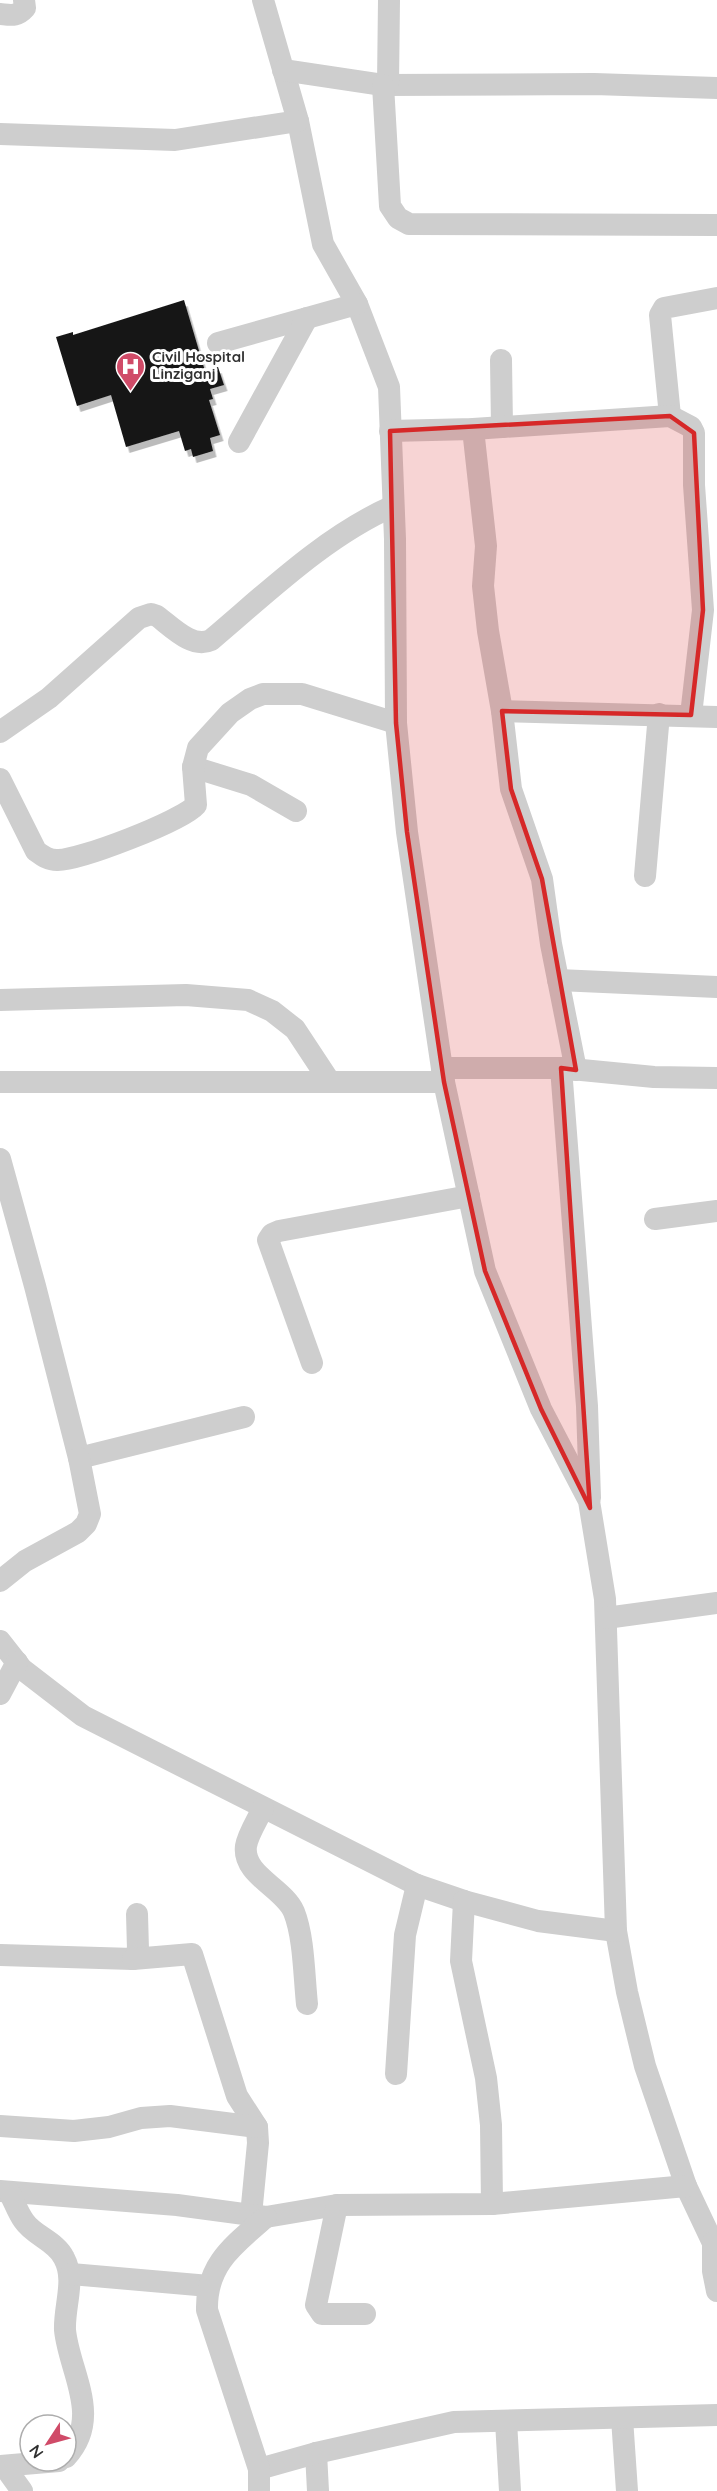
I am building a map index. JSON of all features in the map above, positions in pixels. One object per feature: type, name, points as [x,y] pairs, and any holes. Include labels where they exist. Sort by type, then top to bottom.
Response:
[{"type":"street","points":[[0,14],[14,16],[20,14],[25,8],[24,0]]},
{"type":"street","points":[[263,0],[298,121],[323,244],[357,304],[389,387],[396,723],[407,832],[443,1075],[484,1271],[541,1409],[589,1500],[605,1599],[616,1931],[627,1992],[645,2066],[686,2186],[715,2243],[712,2271],[717,2291]]},
{"type":"street","points":[[389,0],[386,85],[390,206],[398,218],[409,224],[717,225]]},
{"type":"street","points":[[283,70],[386,85],[594,84],[717,88]]},
{"type":"street","points":[[0,134],[175,140],[298,121]]},
{"type":"street","points":[[670,416],[660,315],[664,308],[717,298]]},
{"type":"street","points":[[218,343],[357,304]]},
{"type":"street","points":[[239,442],[307,318]]},
{"type":"street","points":[[501,360],[502,427]]},
{"type":"street","points":[[390,431],[473,429],[670,416],[691,427],[694,433],[694,485],[703,610],[691,715]]},
{"type":"street","points":[[473,429],[486,546],[483,586],[511,789],[542,879],[569,1069],[587,1406],[590,1508]]},
{"type":"street","points":[[0,732],[49,698],[139,618],[151,614],[158,616],[194,643],[203,644],[211,640],[315,553],[368,518],[393,507]]},
{"type":"street","points":[[0,779],[36,850],[45,857],[58,860],[73,858],[190,812],[196,805],[194,767],[198,748],[231,713],[250,699],[263,694],[302,694],[396,723]]},
{"type":"street","points":[[502,711],[717,717]]},
{"type":"street","points":[[645,876],[659,714]]},
{"type":"street","points":[[194,767],[251,785],[296,811]]},
{"type":"street","points":[[558,980],[717,987]]},
{"type":"street","points":[[0,1000],[186,995],[248,999],[272,1011],[295,1029],[330,1082]]},
{"type":"street","points":[[0,1082],[330,1082],[569,1069],[654,1077],[717,1078]]},
{"type":"street","points":[[0,1159],[79,1458],[90,1514],[86,1524],[78,1532],[25,1561],[0,1581]]},
{"type":"street","points":[[312,1363],[268,1240],[272,1234],[469,1196]]},
{"type":"street","points":[[655,1219],[717,1211]]},
{"type":"street","points":[[79,1458],[243,1417]]},
{"type":"street","points":[[606,1618],[717,1603]]},
{"type":"street","points":[[0,1641],[22,1669],[83,1716],[417,1885],[464,1901],[538,1921],[616,1931]]},
{"type":"street","points":[[0,1694],[17,1662]]},
{"type":"street","points":[[263,1808],[246,1845],[247,1858],[256,1872],[293,1909],[297,1923],[307,2004]]},
{"type":"street","points":[[396,2074],[405,1935],[417,1885]]},
{"type":"street","points":[[464,1901],[460,1961],[486,2078],[491,2125],[492,2204]]},
{"type":"street","points":[[133,1959],[138,1950],[137,1914]]},
{"type":"street","points":[[0,1955],[133,1959],[192,1954],[237,2096],[257,2127],[258,2216],[218,2264],[209,2286],[207,2310],[260,2480],[316,2453],[444,2424],[717,2415]]},
{"type":"street","points":[[0,2126],[74,2131],[109,2127],[141,2118],[170,2116],[257,2127]]},
{"type":"street","points":[[5,2192],[177,2205],[258,2216],[337,2205],[492,2204],[686,2186]]},
{"type":"street","points":[[5,2192],[24,2221],[64,2256],[71,2274],[65,2329],[71,2359],[82,2391],[83,2416],[78,2432]]},
{"type":"street","points":[[337,2205],[316,2305],[322,2314],[365,2314]]},
{"type":"street","points":[[71,2274],[209,2286]]},
{"type":"street","points":[[622,2418],[627,2491]]},
{"type":"street","points":[[506,2421],[510,2491]]},
{"type":"street","points":[[316,2453],[318,2491]]},
{"type":"street","points":[[2,2466],[18,2465]]},
{"type":"street","points":[[2,2466],[22,2491]]},
{"type":"highlighted area","points":[[670,416],[694,433],[703,610],[691,715],[502,711],[511,789],[542,879],[576,1070],[561,1068],[590,1508],[541,1409],[485,1271],[444,1082],[407,832],[396,723],[390,431]]},
{"type":"building","points":[[184,300],[205,371],[218,367],[224,385],[210,389],[213,399],[209,400],[220,435],[210,438],[213,451],[193,457],[191,449],[185,451],[179,431],[126,447],[111,395],[77,406],[56,337],[73,332],[73,335]]},
{"type":"place","name":"Civil Hospital Linziganj","points":[[131,392]]}]
